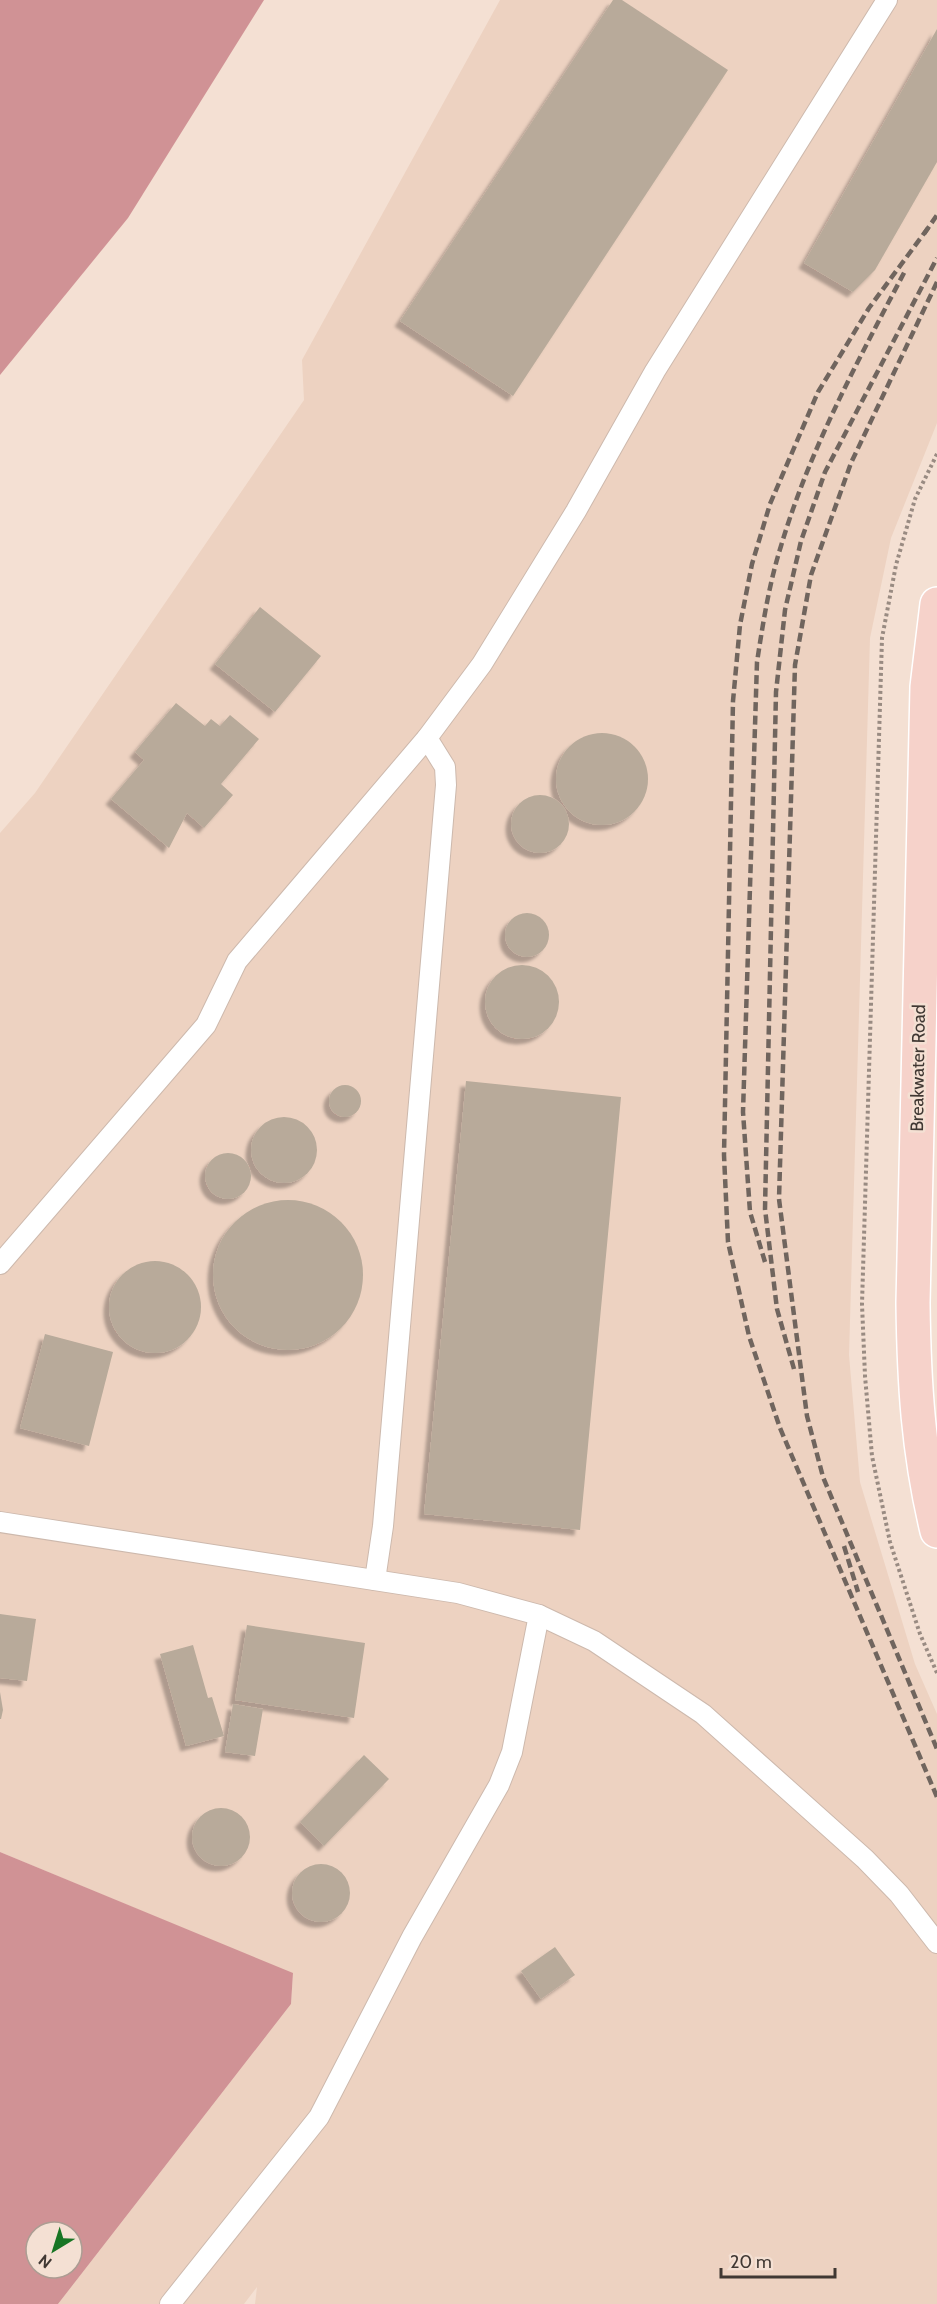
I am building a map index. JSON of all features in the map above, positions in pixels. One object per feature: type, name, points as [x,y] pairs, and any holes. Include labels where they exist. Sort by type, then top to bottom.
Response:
[{"type":"highway","name":"Breakwater Road","points":[[937,604],[927,687],[913,1303],[915,1396],[929,1451],[937,1531]]},
{"type":"lane","points":[[0,1264],[206,1025],[237,961],[427,738],[482,664],[576,511],[655,371],[887,0]]},
{"type":"lane","points":[[375,1580],[383,1526],[446,785],[445,767],[427,738]]},
{"type":"lane","points":[[0,1522],[458,1593],[539,1615],[594,1641],[703,1714],[865,1858],[899,1894],[937,1943]]},
{"type":"lane","points":[[170,2304],[319,2117],[412,1937],[499,1785],[512,1752],[539,1615]]},
{"type":"shaded area","points":[[0,0],[264,0],[128,218],[0,375]]},
{"type":"shaded area","points":[[500,0],[937,0],[937,423],[891,538],[870,638],[849,1355],[860,1482],[915,1664],[937,1714],[937,2304],[255,2304],[257,2287],[244,2304],[58,2304],[77,2280],[84,2280],[84,2271],[291,2004],[293,1974],[0,1852],[0,833],[35,793],[304,400],[302,360]]},
{"type":"shaded area","points":[[0,1852],[293,1973],[291,2004],[84,2271],[84,2220],[24,2220],[24,2280],[77,2280],[58,2304],[0,2304]]},
{"type":"building","points":[[613,0],[622,0],[728,70],[513,396],[400,321]]},
{"type":"building","points":[[937,29],[937,162],[875,270],[853,292],[804,263]]},
{"type":"building","points":[[260,607],[321,656],[275,712],[215,664]]},
{"type":"building","points":[[176,703],[205,726],[211,719],[220,726],[230,715],[259,739],[221,784],[233,795],[204,828],[187,813],[169,848],[111,799],[144,760],[135,752]]},
{"type":"building","points":[[602,733],[628,741],[640,753],[648,779],[640,805],[628,817],[602,825],[576,817],[564,805],[556,779],[564,753],[576,741]]},
{"type":"building","points":[[540,795],[551,797],[564,808],[569,824],[567,835],[556,848],[540,853],[529,851],[516,840],[511,824],[513,813],[524,800]]},
{"type":"building","points":[[527,913],[536,914],[543,919],[548,926],[548,944],[543,951],[536,956],[527,957],[518,956],[511,951],[506,944],[505,935],[506,926],[511,919],[518,914]]},
{"type":"building","points":[[515,965],[529,965],[543,971],[553,981],[559,995],[557,1016],[543,1033],[529,1039],[515,1039],[501,1033],[491,1023],[485,1009],[485,995],[491,981],[501,971]]},
{"type":"building","points":[[466,1081],[621,1097],[580,1530],[424,1514]]},
{"type":"building","points":[[345,1085],[357,1089],[361,1101],[357,1113],[345,1117],[333,1113],[329,1101],[333,1089]]},
{"type":"building","points":[[278,1117],[290,1117],[308,1126],[315,1137],[317,1150],[315,1163],[308,1174],[297,1181],[278,1183],[265,1178],[256,1169],[251,1156],[251,1144],[256,1131],[265,1122]]},
{"type":"building","points":[[228,1153],[244,1160],[251,1176],[244,1192],[228,1199],[212,1192],[205,1176],[212,1160]]},
{"type":"building","points":[[288,1200],[303,1201],[317,1206],[341,1222],[357,1246],[362,1260],[362,1290],[357,1304],[341,1328],[317,1344],[303,1349],[288,1350],[273,1349],[259,1344],[235,1328],[219,1304],[214,1290],[213,1275],[214,1260],[219,1246],[235,1222],[259,1206],[273,1201]]},
{"type":"building","points":[[155,1261],[173,1265],[187,1275],[197,1289],[201,1307],[197,1325],[187,1339],[173,1349],[155,1353],[137,1349],[123,1339],[113,1325],[109,1307],[113,1289],[123,1275],[137,1265]]},
{"type":"building","points":[[45,1334],[113,1352],[89,1446],[20,1428]]},
{"type":"building","points":[[0,1614],[36,1619],[27,1681],[0,1678]]},
{"type":"building","points":[[247,1625],[365,1643],[354,1718],[235,1700]]},
{"type":"building","points":[[193,1645],[208,1698],[212,1697],[224,1736],[186,1746],[160,1654]]},
{"type":"building","points":[[0,1692],[3,1710],[1,1719],[0,1719]]},
{"type":"building","points":[[233,1704],[263,1709],[255,1756],[225,1752]]},
{"type":"building","points":[[364,1755],[389,1779],[324,1846],[300,1822]]},
{"type":"building","points":[[215,1808],[227,1808],[242,1816],[250,1831],[250,1843],[242,1858],[227,1866],[215,1866],[200,1858],[192,1843],[192,1831],[200,1816]]},
{"type":"building","points":[[315,1864],[327,1864],[337,1868],[346,1877],[350,1899],[342,1914],[327,1922],[315,1922],[305,1918],[296,1909],[292,1899],[292,1887],[296,1877],[305,1868]]},
{"type":"building","points":[[555,1947],[575,1975],[541,1999],[521,1971]]},
{"type":"railway","points":[[924,234],[937,215]]},
{"type":"railway","points":[[928,228],[869,308],[818,392],[770,504],[752,564],[740,625],[733,701],[724,1155],[728,1242],[749,1336],[780,1428],[937,1797]]},
{"type":"railway","points":[[794,1369],[777,1309],[765,1209],[776,692],[785,610],[801,541],[825,472],[937,258]]},
{"type":"railway","points":[[765,1262],[750,1212],[743,1112],[757,662],[777,560],[806,474],[837,404],[906,269]]},
{"type":"railway","points":[[937,282],[851,463],[811,575],[795,665],[779,1199],[807,1416],[823,1477],[937,1749]]},
{"type":"railway","points":[[844,1546],[858,1592]]}]
